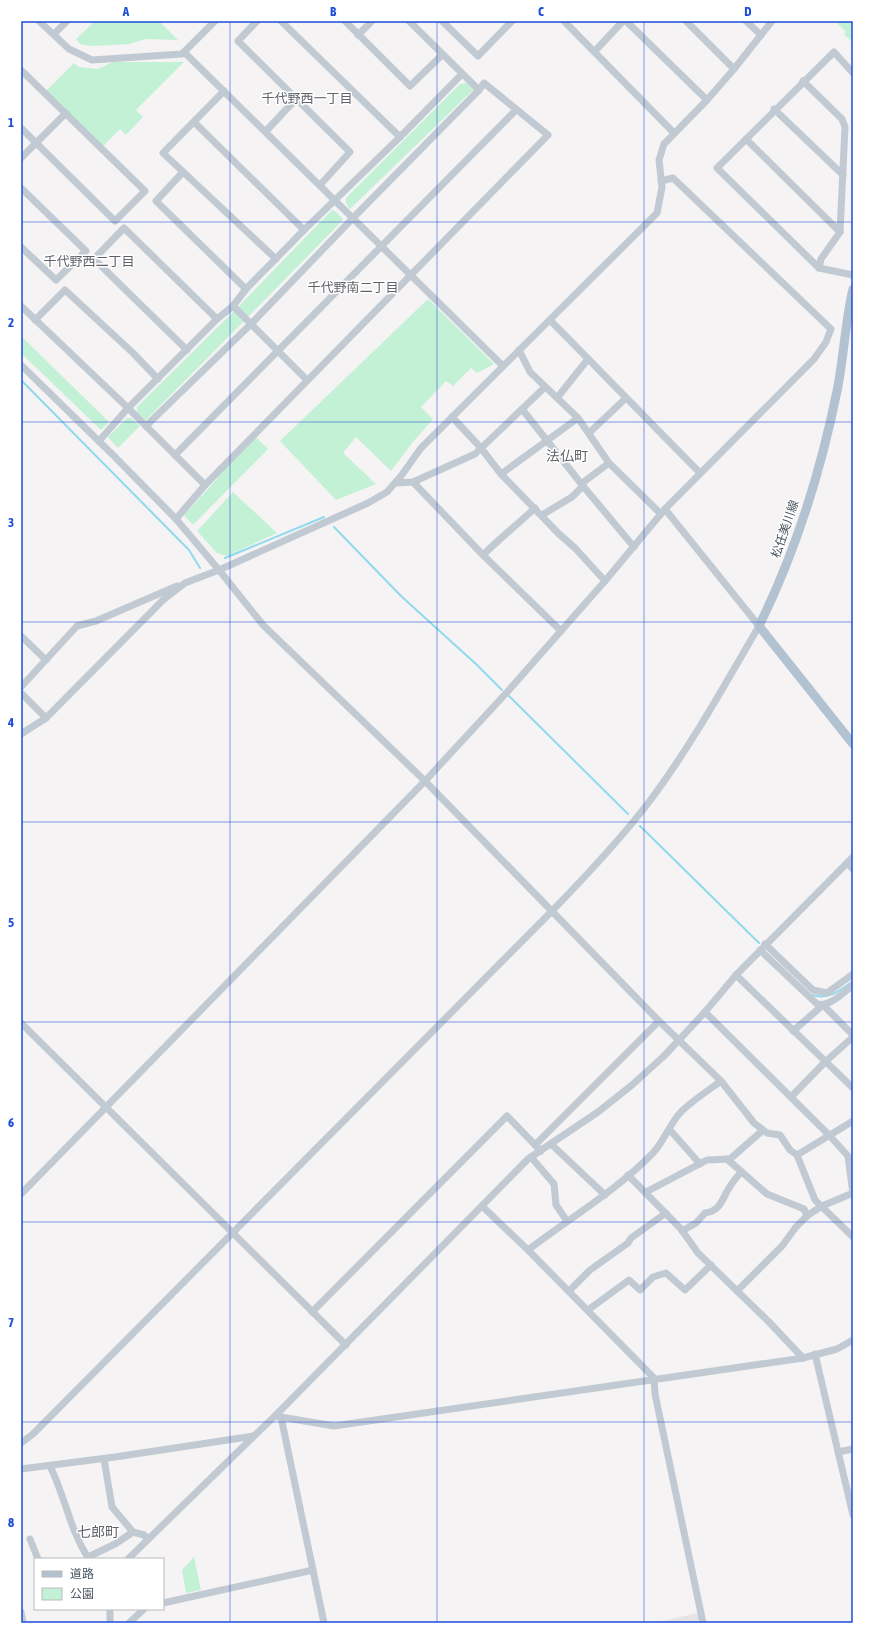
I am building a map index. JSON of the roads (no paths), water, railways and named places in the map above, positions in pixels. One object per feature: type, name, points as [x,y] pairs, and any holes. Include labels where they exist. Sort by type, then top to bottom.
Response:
[{"type":"main road","name":"松任美川線","points":[[759,626],[776,591],[826,446],[838,388],[853,289]]},
{"type":"main road","points":[[759,626],[853,744]]},
{"type":"street","points":[[39,21],[69,49],[92,60],[182,54],[215,21]]},
{"type":"street","points":[[54,34],[66,21]]},
{"type":"street","points":[[257,21],[238,41],[350,152],[320,185]]},
{"type":"street","points":[[281,21],[400,138]]},
{"type":"street","points":[[345,21],[410,86],[442,55]]},
{"type":"street","points":[[358,35],[372,21]]},
{"type":"street","points":[[409,21],[479,90]]},
{"type":"street","points":[[446,22],[478,56],[512,21]]},
{"type":"street","points":[[564,21],[674,133]]},
{"type":"street","points":[[595,51],[622,21]]},
{"type":"street","points":[[626,21],[707,100]]},
{"type":"street","points":[[686,21],[734,69]]},
{"type":"street","points":[[746,21],[761,35]]},
{"type":"street","points":[[21,687],[77,626],[96,620],[158,593],[219,570],[368,503],[387,492],[396,483],[421,448],[657,213],[660,199],[661,181],[659,160],[664,144],[707,100],[772,21]]},
{"type":"street","points":[[184,52],[411,274],[502,366]]},
{"type":"street","points":[[853,73],[834,52],[774,109],[717,168],[819,268],[853,275]]},
{"type":"street","points":[[21,70],[146,191],[115,221],[21,128]]},
{"type":"street","points":[[99,441],[128,408],[217,319],[233,306],[246,289],[304,230],[400,138],[462,74]]},
{"type":"street","points":[[803,81],[842,119],[845,127],[840,232],[821,259],[819,268]]},
{"type":"street","points":[[146,426],[251,324],[479,90],[484,83],[548,135],[205,484],[176,519]]},
{"type":"street","points":[[224,91],[163,153],[276,259]]},
{"type":"street","points":[[266,131],[297,98]]},
{"type":"street","points":[[774,109],[843,175]]},
{"type":"street","points":[[174,455],[516,110]]},
{"type":"street","points":[[21,158],[66,113]]},
{"type":"street","points":[[194,122],[304,230]]},
{"type":"street","points":[[746,139],[840,232]]},
{"type":"street","points":[[183,172],[156,201],[246,289]]},
{"type":"street","points":[[21,1194],[425,781],[509,690],[605,582],[663,512],[814,359],[826,342],[831,329],[673,178],[661,181]]},
{"type":"street","points":[[21,188],[86,251],[56,280],[21,246]]},
{"type":"street","points":[[187,350],[94,259],[124,228],[217,319]]},
{"type":"street","points":[[35,320],[65,290],[133,353],[158,379]]},
{"type":"street","points":[[21,306],[205,484]]},
{"type":"street","points":[[233,306],[307,380]]},
{"type":"street","points":[[550,320],[700,473]]},
{"type":"street","points":[[21,1443],[33,1434],[552,911],[592,868],[649,802],[681,756],[712,708],[759,626],[663,512],[609,462],[578,418],[530,372],[519,350]]},
{"type":"street","points":[[557,398],[588,359]]},
{"type":"street","points":[[21,365],[176,519],[263,625],[425,781],[659,1021],[721,1081],[754,1123],[767,1133],[780,1135],[790,1150],[797,1155],[815,1200],[853,1237]]},
{"type":"street","points":[[396,483],[413,482],[476,454],[545,387]]},
{"type":"street","points":[[589,433],[626,398]]},
{"type":"street","points":[[522,409],[582,485],[634,546]]},
{"type":"street","points":[[452,417],[481,448],[502,474],[559,534],[575,548],[605,582]]},
{"type":"street","points":[[502,474],[548,442],[578,418]]},
{"type":"street","points":[[542,515],[572,498],[582,485],[609,462]]},
{"type":"street","points":[[413,482],[483,555],[561,631]]},
{"type":"street","points":[[483,555],[505,533],[511,531],[535,508]]},
{"type":"street","points":[[21,734],[46,718],[163,600],[185,583]]},
{"type":"street","points":[[21,636],[46,660]]},
{"type":"street","points":[[21,693],[46,718]]},
{"type":"street","points":[[129,1558],[254,1436],[278,1416],[531,1157],[598,1112],[632,1085],[679,1040],[765,944],[853,857]]},
{"type":"street","points":[[847,863],[853,869]]},
{"type":"street","points":[[765,944],[813,990],[828,993],[853,974]]},
{"type":"street","points":[[760,950],[812,1001],[823,1005],[853,1036],[790,1097]]},
{"type":"street","points":[[736,975],[853,1088]]},
{"type":"street","points":[[793,1031],[823,1005],[853,985]]},
{"type":"street","points":[[705,1012],[829,1135],[848,1156],[853,1193],[822,1206],[807,1216],[796,1227],[782,1246],[737,1291]]},
{"type":"street","points":[[535,1144],[659,1021]]},
{"type":"street","points":[[21,1023],[346,1345]]},
{"type":"street","points":[[528,1250],[605,1195],[628,1175],[653,1152],[670,1130],[680,1113],[721,1081]]},
{"type":"street","points":[[312,1312],[507,1116],[541,1151]]},
{"type":"street","points":[[797,1155],[853,1121]]},
{"type":"street","points":[[670,1130],[700,1164]]},
{"type":"street","points":[[646,1192],[707,1160],[730,1159],[762,1130]]},
{"type":"street","points":[[551,1144],[605,1195]]},
{"type":"street","points":[[531,1157],[554,1184],[556,1205],[567,1221]]},
{"type":"street","points":[[727,1159],[768,1194],[804,1209],[807,1216]]},
{"type":"street","points":[[682,1231],[696,1223],[705,1213],[713,1212],[722,1203],[730,1185],[741,1172]]},
{"type":"street","points":[[628,1175],[666,1213],[682,1231],[698,1253],[803,1358]]},
{"type":"street","points":[[482,1206],[528,1250],[654,1378],[655,1394],[704,1623]]},
{"type":"street","points":[[569,1291],[590,1270],[666,1213]]},
{"type":"street","points":[[588,1310],[629,1280],[640,1290],[654,1277],[666,1273],[685,1290],[711,1265]]},
{"type":"street","points":[[278,1416],[334,1426],[654,1378],[803,1358],[837,1349],[853,1340]]},
{"type":"street","points":[[815,1354],[853,1515]]},
{"type":"street","points":[[278,1416],[324,1623]]},
{"type":"street","points":[[21,1467],[50,1466],[104,1459],[254,1436]]},
{"type":"street","points":[[838,1452],[853,1449]]},
{"type":"street","points":[[104,1459],[111,1504],[133,1532],[144,1535],[148,1539]]},
{"type":"street","points":[[50,1466],[63,1498],[74,1532],[81,1547],[89,1558],[133,1532]]},
{"type":"street","points":[[30,1539],[38,1558]]},
{"type":"street","points":[[164,1603],[313,1570]]},
{"type":"street","points":[[110,1610],[110,1623]]},
{"type":"street","points":[[130,1623],[143,1610]]},
{"type":"street","points":[[21,1612],[23,1623]]},
{"type":"waterway","points":[[21,380],[189,550],[200,568]]},
{"type":"waterway","points":[[225,558],[324,517]]},
{"type":"waterway","points":[[334,527],[401,596],[477,665],[502,690]]},
{"type":"waterway","points":[[509,696],[628,814]]},
{"type":"waterway","points":[[640,826],[759,943]]},
{"type":"waterway","points":[[812,995],[824,996],[834,994],[853,981]]},
{"type":"district","name":"千代野西一丁目","points":[[307,98]]},
{"type":"district","name":"千代野西二丁目","points":[[89,261]]},
{"type":"district","name":"千代野南二丁目","points":[[353,287]]},
{"type":"district","name":"法仏町","points":[[567,456]]},
{"type":"district","name":"七郎町","points":[[98,1532]]}]
